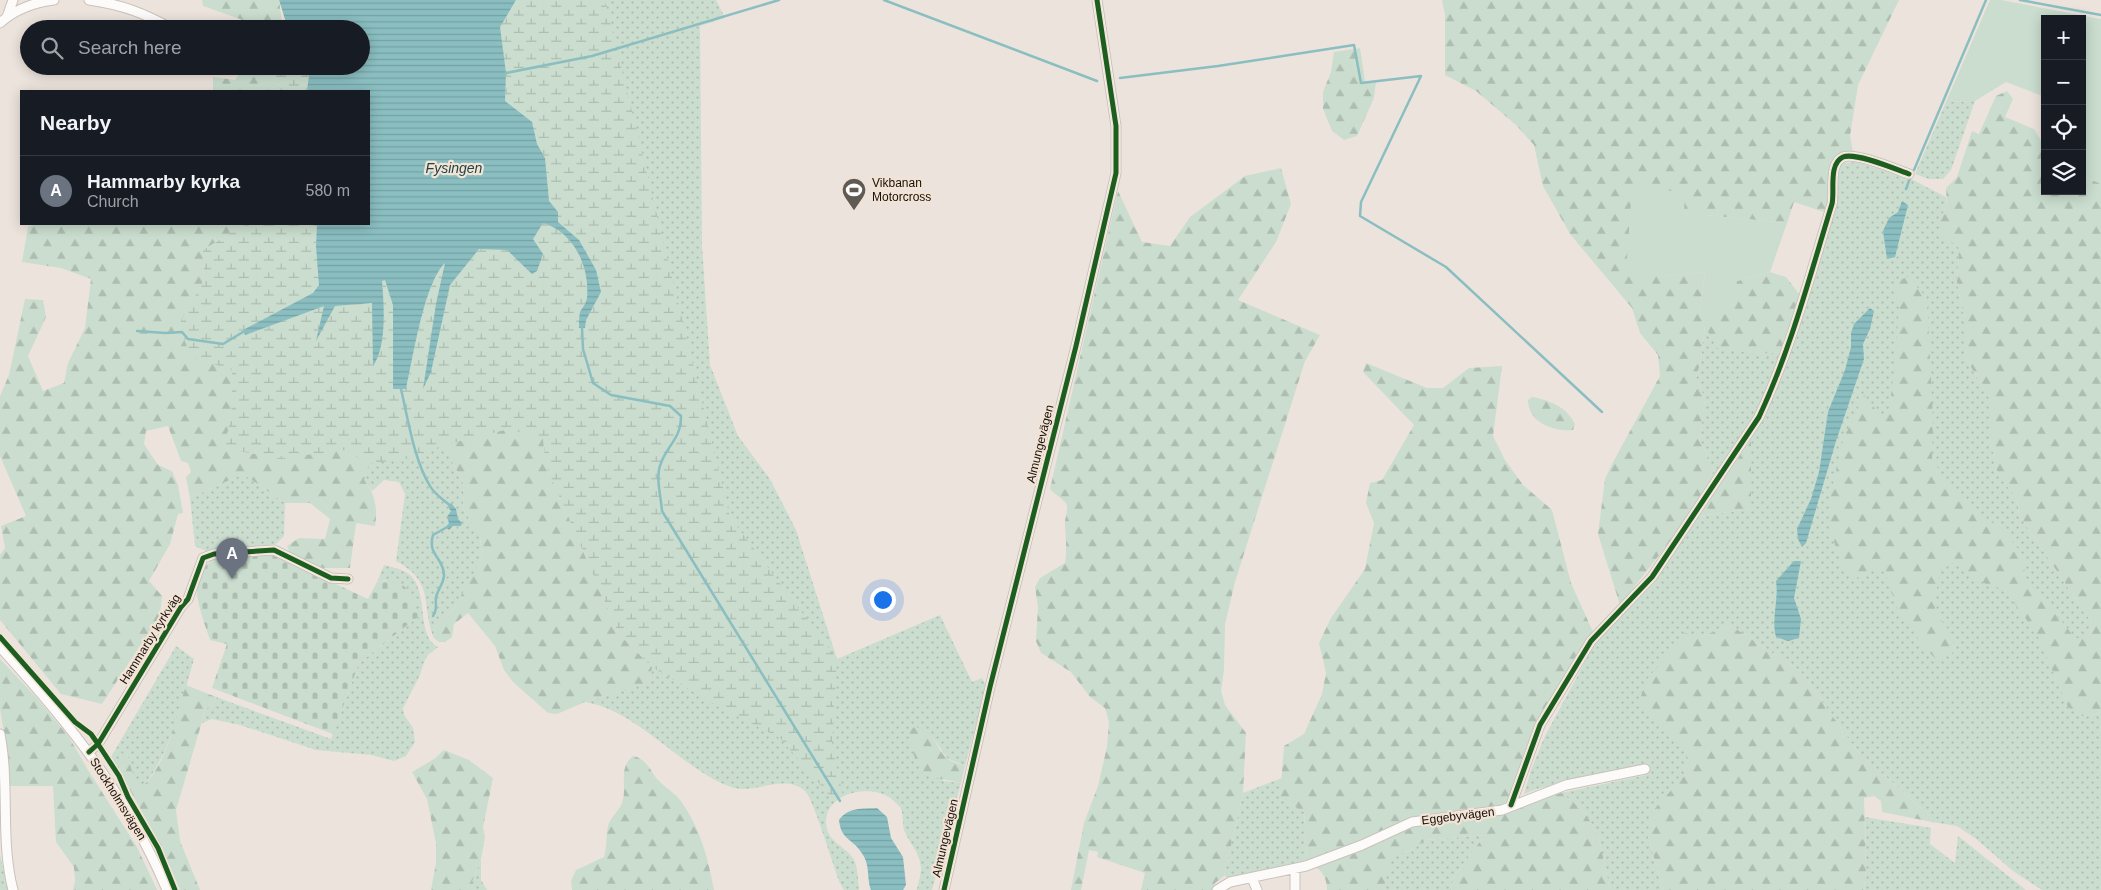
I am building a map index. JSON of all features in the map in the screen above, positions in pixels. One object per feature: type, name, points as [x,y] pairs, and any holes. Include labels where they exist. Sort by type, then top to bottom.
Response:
[{"type":"street","points":[[4,20],[13,0]]},
{"type":"street","points":[[4,20],[22,9],[54,0]]},
{"type":"street","points":[[89,0],[107,2],[140,12],[156,20]]},
{"type":"street","name":"Almungevägen","points":[[944,890],[990,687],[1078,337],[1116,173],[1116,126],[1097,0]]},
{"type":"street","points":[[1512,805],[1540,725],[1591,641],[1652,577],[1759,417],[1772,389],[1804,294],[1833,198],[1834,170],[1837,163],[1843,158],[1854,156],[1909,174]]},
{"type":"street","name":"Hammarby kyrkväg","points":[[88,752],[98,744],[181,607],[188,599],[204,558],[214,554],[274,550],[331,578],[348,579]]},
{"type":"street","name":"Stockholmsvägen","points":[[0,647],[55,708],[122,800],[167,890]]},
{"type":"street","points":[[0,734],[4,765],[2,842],[6,867],[13,890]]},
{"type":"street","name":"Eggebyvägen","points":[[1217,890],[1230,882],[1295,870],[1362,845],[1412,822],[1502,810],[1566,785],[1645,769]]},
{"type":"street","points":[[1295,870],[1295,890]]},
{"type":"street","points":[[1252,878],[1257,890]]},
{"type":"green space","points":[[202,0],[279,0],[282,20],[243,20],[203,6]]},
{"type":"green space","points":[[516,0],[716,0],[725,18],[700,26],[702,245],[710,365],[738,436],[770,479],[796,530],[837,659],[940,615],[972,682],[982,678],[986,686],[965,766],[947,758],[931,735],[943,781],[961,783],[932,890],[917,890],[921,871],[920,862],[904,830],[901,809],[889,797],[870,791],[850,794],[840,798],[828,812],[826,822],[829,835],[851,855],[858,875],[859,890],[844,890],[813,806],[805,791],[787,784],[747,789],[728,786],[692,766],[640,727],[622,716],[604,707],[585,702],[650,682],[652,667],[619,634],[546,466],[444,445],[464,485],[463,509],[480,535],[482,559],[453,610],[435,627],[434,638],[422,586],[409,569],[396,561],[405,494],[399,482],[384,480],[372,491],[364,480],[280,458],[225,449],[232,406],[191,357],[179,325],[204,280],[203,250],[244,225],[317,225],[316,246],[325,306]]},
{"type":"green space","points":[[516,0],[605,0],[730,517],[837,659],[832,745],[843,796],[835,802],[780,738],[717,706],[652,667],[619,634],[546,466],[543,439],[509,429],[444,445],[411,458],[369,464],[345,450],[280,458],[225,449],[232,406],[232,370],[191,357],[179,325],[204,280],[203,250],[244,225],[317,225],[316,246],[319,285],[314,293],[245,335],[325,306],[316,340],[335,306],[372,303],[373,365],[384,326],[382,280],[385,280],[393,305],[393,389],[406,389],[425,303],[438,273],[446,262],[436,304],[424,387],[431,372],[450,285],[479,249],[507,250],[532,273],[533,239],[543,223],[563,234],[577,252],[582,263],[587,286],[587,298],[580,312],[579,328],[584,328],[586,320],[601,292],[579,240],[558,222],[558,212],[549,201],[545,158],[537,144],[532,122],[505,101],[506,73],[500,27]]},
{"type":"green space","points":[[1442,0],[1899,0],[1858,85],[1850,136],[1853,153],[1839,154],[1831,165],[1831,197],[1824,212],[1794,202],[1787,223],[1683,213],[1684,192],[1664,276],[1705,272],[1700,311],[1737,281],[1770,272],[1786,277],[1800,295],[1780,352],[1756,354],[1717,348],[1705,326],[1701,360],[1696,378],[1705,399],[1700,440],[1714,470],[1686,521],[1620,605],[1598,534],[1605,479],[1660,376],[1658,355],[1640,333],[1632,308],[1570,234],[1543,186],[1534,145],[1516,125],[1476,91],[1445,75],[1445,15]]},
{"type":"green space","points":[[1990,0],[2001,0],[2080,15],[2041,15],[2041,95],[2006,82],[1975,101],[1946,102]]},
{"type":"green space","points":[[2086,16],[2101,19],[2101,184],[2086,177]]},
{"type":"green space","points":[[1360,48],[1365,81],[1376,82],[1374,98],[1357,136],[1344,140],[1332,131],[1323,109],[1323,92],[1331,72],[1334,52]]},
{"type":"green space","points":[[239,75],[275,75],[272,90],[213,90],[213,77],[235,80]]},
{"type":"green space","points":[[275,75],[309,75],[308,90],[272,90]]},
{"type":"green space","points":[[2007,91],[2013,99],[2005,117],[2034,129],[2041,140],[2041,195],[2086,195],[2086,177],[2101,184],[2101,713],[2083,716],[2068,707],[2037,634],[2007,593],[1997,587],[1989,586],[1954,564],[1945,561],[1939,575],[1935,612],[1953,636],[1954,652],[1937,660],[1923,646],[1897,608],[1885,572],[1871,568],[1857,578],[1845,574],[1829,527],[1829,502],[1843,440],[1864,395],[1880,415],[1889,413],[1899,306],[1894,291],[1900,280],[1910,276],[1927,298],[1933,420],[1932,459],[1948,483],[1973,510],[2002,529],[2025,557],[2024,575],[2075,638],[2086,638],[2092,631],[2090,620],[2019,515],[2017,499],[1998,475],[1991,444],[1991,401],[1964,355],[1964,318],[1957,282],[1959,248],[1940,233],[1939,221],[1947,206],[1946,188],[1957,177],[1972,131],[1979,134],[1996,96]]},
{"type":"green space","points":[[1975,101],[1951,170],[1943,179],[1929,179],[1915,174],[1946,102]]},
{"type":"green space","points":[[1857,162],[1911,179],[1946,197],[1947,206],[1939,221],[1959,248],[1957,282],[1964,318],[1964,355],[1991,401],[1991,444],[1998,474],[2017,499],[2019,515],[2090,620],[2092,631],[2086,638],[2083,716],[2101,713],[2101,890],[2042,890],[2013,871],[1975,838],[1957,826],[1932,822],[1930,816],[1858,752],[1801,672],[1730,625],[1701,637],[1685,775],[1648,836],[1663,890],[1610,890],[1598,834],[1583,810],[1561,793],[1646,775],[1644,765],[1537,789],[1524,794],[1531,770],[1544,738],[1598,640],[1654,583],[1699,516],[1751,509],[1751,439],[1763,417],[1804,308],[1837,171],[1842,163]]},
{"type":"green space","points":[[1281,168],[1291,204],[1276,242],[1238,300],[1320,335],[1305,361],[1235,582],[1225,624],[1224,670],[1221,691],[1225,705],[1246,733],[1243,793],[1224,876],[1215,883],[1212,890],[1141,890],[1145,873],[1097,857],[1098,852],[1089,850],[1081,890],[1071,890],[1084,823],[1098,786],[1107,747],[1109,722],[1105,708],[1090,697],[1071,672],[1041,653],[1036,641],[1038,607],[1035,587],[1040,578],[1065,563],[1067,506],[1050,489],[1118,191],[1142,242],[1170,246],[1190,217],[1245,176]]},
{"type":"green space","points":[[1632,188],[1685,192],[1684,213],[1787,223],[1770,272],[1737,281],[1732,315],[1700,311],[1705,272],[1664,276],[1626,272]]},
{"type":"green space","points":[[34,225],[244,225],[203,250],[204,280],[179,325],[191,357],[233,370],[232,406],[225,449],[280,458],[345,450],[369,464],[364,480],[371,491],[376,507],[375,526],[356,523],[350,568],[323,568],[290,553],[287,546],[299,538],[325,539],[330,519],[310,503],[285,503],[243,474],[190,498],[186,477],[191,472],[188,463],[181,461],[168,426],[146,431],[144,444],[158,465],[172,471],[178,485],[183,513],[178,514],[170,544],[149,581],[162,596],[160,615],[102,704],[61,694],[0,620],[0,555],[5,548],[1,526],[26,516],[0,456],[0,396],[9,375],[25,299],[43,300],[46,317],[28,356],[43,391],[64,383],[68,363],[85,328],[91,279],[61,268],[22,262],[28,227]]},
{"type":"green space","points":[[1705,325],[1756,354],[1780,352],[1756,416],[1686,521],[1714,470],[1700,440],[1705,399],[1696,378],[1701,360]]},
{"type":"green space","points":[[1366,363],[1427,388],[1443,388],[1469,368],[1502,366],[1493,436],[1505,460],[1523,485],[1552,510],[1571,583],[1593,632],[1536,722],[1511,796],[1510,810],[1561,793],[1583,810],[1598,834],[1610,890],[1450,890],[1455,875],[1485,835],[1426,840],[1409,851],[1392,857],[1383,890],[1327,890],[1326,880],[1322,873],[1307,862],[1304,812],[1280,798],[1284,746],[1304,734],[1322,694],[1326,673],[1319,643],[1331,618],[1365,569],[1374,523],[1366,503],[1370,483],[1382,480],[1414,425],[1363,372]]},
{"type":"green space","points":[[447,366],[543,439],[546,466],[619,634],[652,667],[650,682],[585,702],[557,714],[548,713],[513,682],[504,670],[495,646],[468,613],[454,624],[452,637],[445,642],[439,642],[434,638],[435,627],[453,610],[482,558],[480,535],[463,509],[464,485],[444,445],[434,418]]},
{"type":"green space","points":[[1532,397],[1551,402],[1567,413],[1575,424],[1573,430],[1550,427],[1537,420],[1529,408],[1528,400]]},
{"type":"green space","points":[[1751,439],[1751,509],[1699,516]]},
{"type":"green space","points":[[243,474],[285,503],[284,536],[276,544],[208,552],[195,546],[190,498]]},
{"type":"green space","points":[[268,554],[278,557],[368,599],[377,582],[395,582],[406,588],[413,600],[419,616],[359,663],[333,734],[212,688],[227,644],[210,640],[198,597],[199,577],[204,568],[213,559]]},
{"type":"green space","points":[[384,565],[406,572],[415,582],[419,591],[427,633],[431,641],[438,647],[428,655],[403,708],[404,715],[413,728],[415,742],[406,756],[394,761],[372,755],[316,750],[240,725],[212,719],[202,723],[206,708],[213,706],[216,697],[331,739],[359,663],[419,616],[386,580],[377,582]]},
{"type":"green space","points":[[1730,625],[1801,672],[1858,752],[1930,816],[1932,822],[1882,812],[1881,801],[1874,796],[1864,798],[1866,868],[1864,890],[1663,890],[1648,836],[1650,814],[1685,775],[1687,750],[1639,701],[1648,678],[1685,633],[1701,637]]},
{"type":"green space","points":[[176,646],[194,659],[180,710],[168,744],[152,775],[141,789],[134,778],[126,751],[120,756],[123,767],[121,774],[111,757]]},
{"type":"green space","points":[[0,659],[36,697],[69,737],[137,847],[157,890],[73,890],[75,881],[74,867],[56,842],[53,786],[8,786],[8,756],[0,709]]},
{"type":"green space","points":[[186,685],[216,697],[213,706],[206,708],[176,810],[180,841],[200,890],[180,890],[162,848],[121,774],[123,767],[120,756],[126,750],[134,778],[141,788],[150,778],[170,740]]},
{"type":"green space","points":[[914,727],[926,731],[942,753],[949,759],[965,766],[961,783],[923,775],[915,759],[908,732]]},
{"type":"green space","points":[[444,750],[469,760],[493,778],[483,827],[485,837],[481,859],[472,882],[472,890],[431,890],[436,863],[436,843],[427,799],[412,772],[434,759]]},
{"type":"green space","points":[[633,756],[645,762],[657,779],[678,797],[687,810],[702,843],[714,890],[572,890],[571,881],[576,870],[604,857],[608,826],[624,797],[625,766]]},
{"type":"green space","points":[[1282,778],[1280,798],[1304,812],[1307,862],[1228,877],[1224,876],[1243,793]]},
{"type":"green space","points":[[1865,817],[1931,828],[1930,844],[1955,863],[1958,836],[2026,890],[1864,890],[1866,868]]},
{"type":"green space","points":[[1485,835],[1455,875],[1450,890],[1383,890],[1391,857],[1409,851],[1426,840]]},
{"type":"green space","points":[[0,855],[9,890],[0,890]]},
{"type":"green space","points":[[481,859],[481,880],[487,890],[472,890],[472,882]]},
{"type":"water","name":"Fysingen","points":[[279,0],[516,0],[500,27],[506,73],[505,101],[532,122],[537,144],[545,158],[549,201],[558,212],[558,222],[579,240],[596,270],[601,292],[586,320],[585,328],[579,328],[580,312],[587,298],[586,274],[583,263],[578,252],[563,234],[543,223],[533,239],[543,254],[537,271],[532,274],[507,250],[479,249],[450,285],[431,372],[423,389],[436,304],[445,263],[431,287],[425,303],[406,389],[393,389],[393,305],[385,280],[382,281],[383,337],[381,348],[373,366],[372,303],[335,306],[316,341],[324,306],[245,335],[243,330],[313,293],[319,285],[316,246],[317,225],[370,225],[370,90],[307,89],[309,75],[370,75],[370,20],[285,20]]},
{"type":"water","points":[[1902,201],[1908,205],[1895,257],[1887,259],[1883,231],[1889,218],[1898,212]]},
{"type":"water","points":[[1870,308],[1874,311],[1870,329],[1863,344],[1864,359],[1836,441],[1806,543],[1802,547],[1798,539],[1797,529],[1811,499],[1819,472],[1828,412],[1845,370],[1854,324]]},
{"type":"water","points":[[451,503],[456,509],[458,519],[462,523],[461,526],[453,526],[449,530],[446,527],[449,523],[447,517],[451,511],[448,507]]},
{"type":"water","points":[[1794,561],[1801,561],[1794,598],[1801,619],[1799,638],[1788,641],[1776,637],[1774,623],[1777,595],[1776,581]]},
{"type":"water","points":[[877,808],[887,817],[891,838],[903,857],[906,885],[903,890],[871,890],[866,861],[858,847],[844,835],[840,827],[839,820],[847,813]]},
{"type":"waterway","points":[[506,73],[592,56],[779,0]]},
{"type":"waterway","points":[[884,0],[1097,81]]},
{"type":"waterway","points":[[1914,170],[1986,0]]},
{"type":"waterway","points":[[2020,0],[2101,15]]},
{"type":"waterway","points":[[1120,78],[1218,66],[1354,45],[1361,83],[1421,76],[1361,202],[1360,216],[1446,267],[1602,412]]},
{"type":"waterway","points":[[1906,189],[1910,178]]},
{"type":"waterway","points":[[582,328],[583,349],[593,383],[611,395],[670,406],[681,416],[677,436],[664,456],[659,468],[658,480],[662,511],[840,801]]},
{"type":"waterway","points":[[137,331],[182,332],[188,339],[223,344],[243,332]]},
{"type":"waterway","points":[[401,389],[412,439],[424,476],[434,492],[452,507]]},
{"type":"waterway","points":[[433,616],[436,609],[436,597],[444,575],[441,564],[432,547],[433,535],[449,526]]},
{"type":"cycle path","points":[[944,890],[990,687],[1076,346],[1116,173],[1116,126],[1097,0]]},
{"type":"cycle path","points":[[1511,805],[1540,725],[1591,641],[1652,577],[1759,417],[1781,365],[1808,285],[1832,204],[1833,178],[1835,165],[1838,160],[1849,156],[1857,157],[1909,174]]},
{"type":"cycle path","points":[[89,752],[98,744],[181,607],[188,599],[203,558],[214,554],[274,550],[331,578],[348,579]]},
{"type":"cycle path","points":[[0,637],[75,722],[91,734],[98,744],[119,776],[128,797],[158,848],[175,890]]},
{"type":"place","name":"Vikbanan Motorcross","points":[[854,211]]},
{"type":"place","name":"Hammarby kyrka","points":[[232,579]]}]
